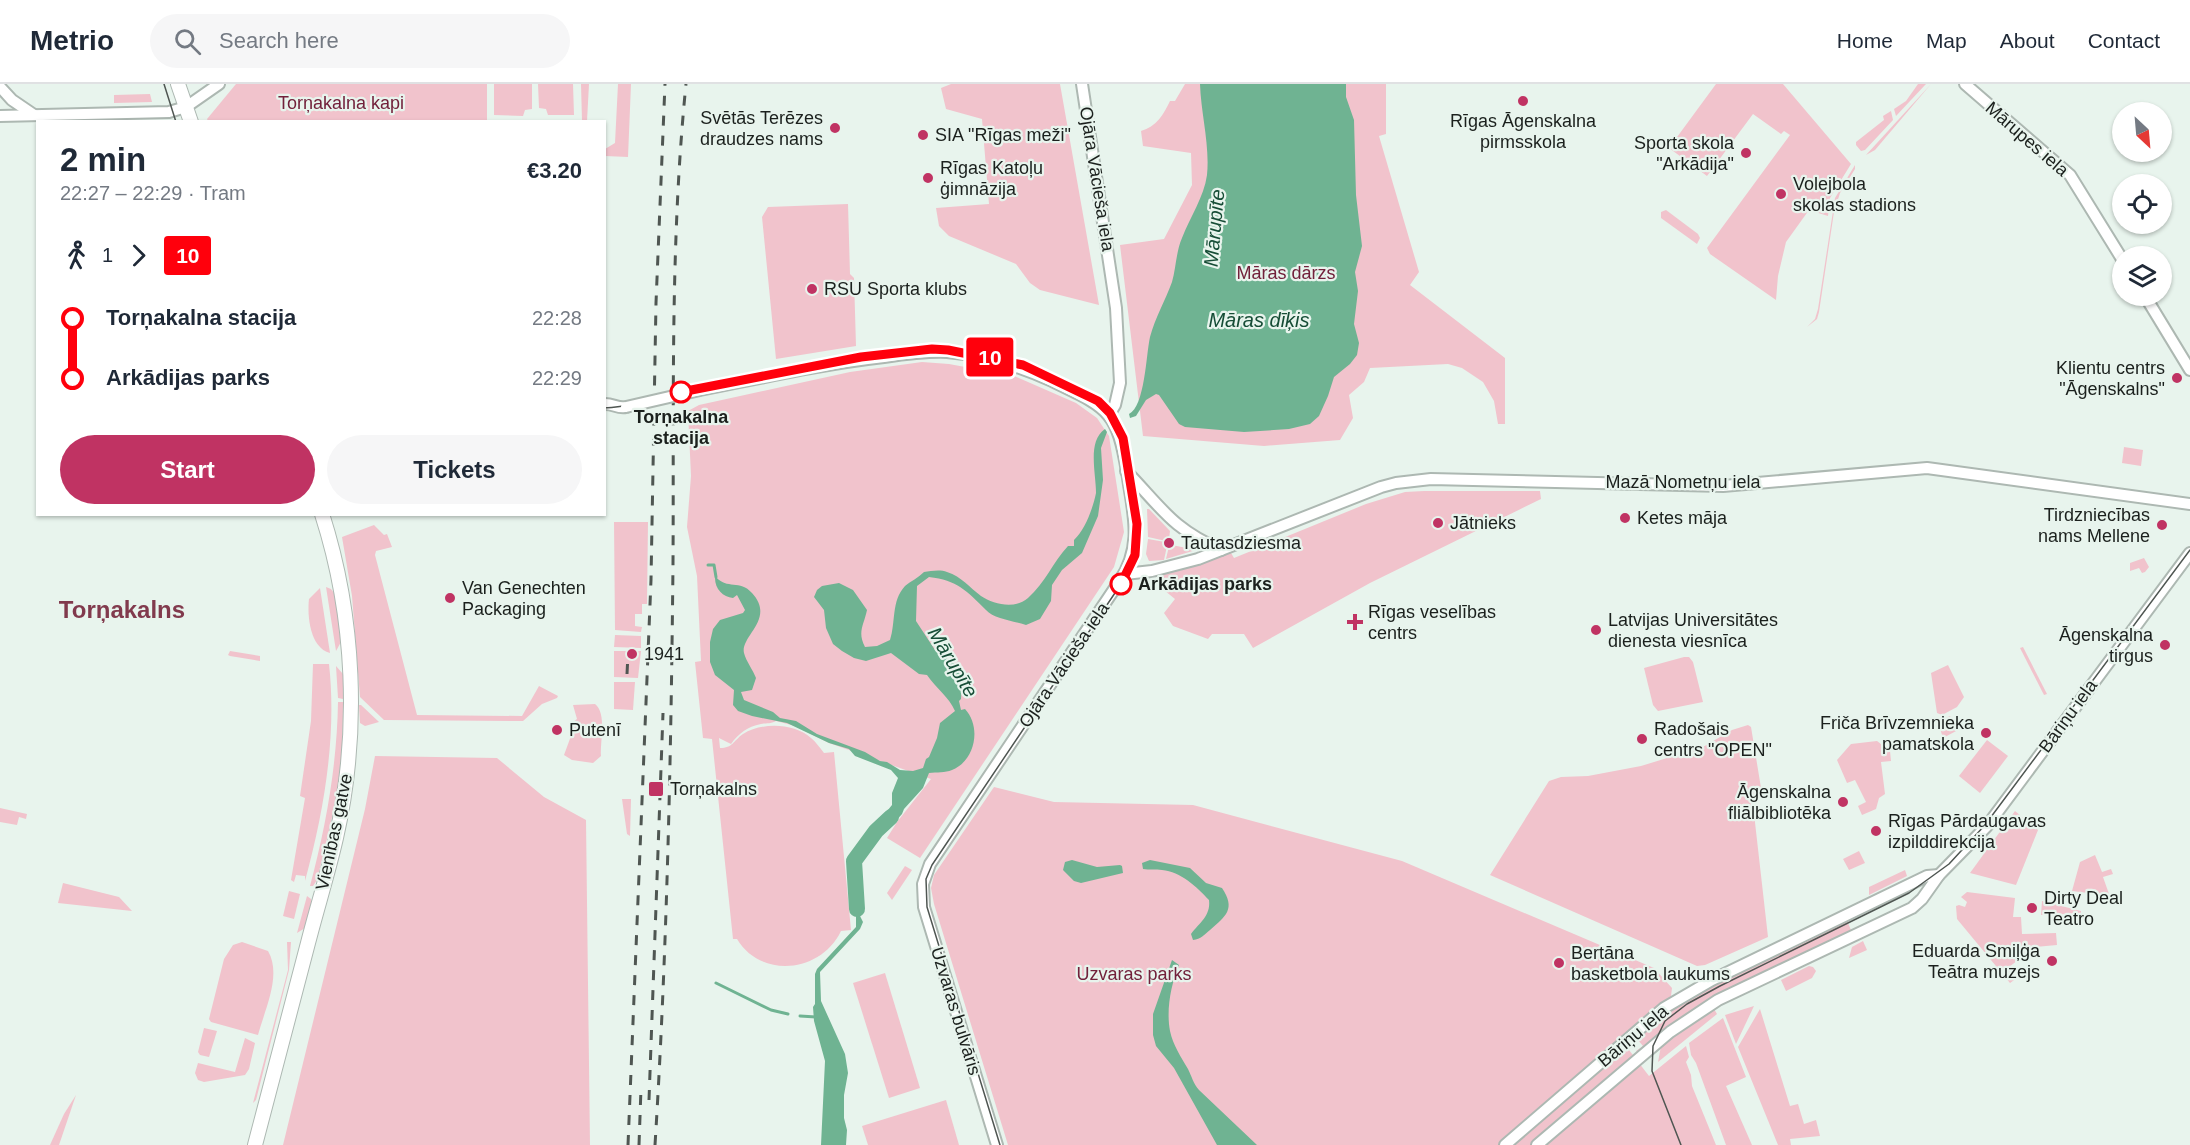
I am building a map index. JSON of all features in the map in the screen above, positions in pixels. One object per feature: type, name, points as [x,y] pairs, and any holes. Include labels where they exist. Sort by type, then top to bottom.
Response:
[{"type":"main road","points":[[178,84],[190,120]]},
{"type":"main road","name":"Vienības gatve","points":[[255,1145],[336,838],[349,756],[350,664],[345,614],[338,568],[323,516]]},
{"type":"street","points":[[0,116],[159,114],[186,106],[219,84]]},
{"type":"street","name":"Ojāra Vācieša iela","points":[[924,877],[930,864],[1125,574],[1131,561],[1136,538],[1119,433],[1109,415],[1115,405],[1120,383],[1116,308],[1082,84]]},
{"type":"street","name":"Mārupes iela","points":[[1965,84],[2070,175],[2114,246]]},
{"type":"street","points":[[0,87],[12,100],[34,115]]},
{"type":"street","points":[[2151,306],[2190,370]]},
{"type":"street","points":[[606,404],[624,407],[861,359],[921,352],[949,352],[1026,369],[1083,396],[1097,404],[1109,415]]},
{"type":"street","name":"Mazā Nometņu iela","points":[[1125,574],[1152,571],[1198,559],[1381,487],[1431,479],[1724,486],[1927,468],[2190,504]]},
{"type":"street","points":[[1126,471],[1176,525],[1191,536],[1221,550]]},
{"type":"street","name":"Bāriņu iela","points":[[1537,1145],[1677,1027],[1719,1000],[1912,908],[1922,900],[1940,875],[1968,849],[1987,826],[2190,553]]},
{"type":"street","name":"Bāriņu iela","points":[[1504,1145],[1664,1008],[1712,980],[1927,876],[1940,875]]},
{"type":"street","name":"Uzvaras bulvāris","points":[[924,877],[922,891],[924,907],[997,1145]]},
{"type":"street","points":[[1599,1065],[1612,1081]]},
{"type":"green space","name":"Torņakalna kapi","points":[[236,84],[487,84],[487,120],[207,119]]},
{"type":"green space","points":[[494,84],[532,84],[532,109],[525,110],[523,116],[494,115]]},
{"type":"green space","points":[[538,84],[573,84],[574,115],[548,115],[546,109],[539,108]]},
{"type":"green space","points":[[581,84],[589,84],[587,120],[582,120]]},
{"type":"green space","points":[[618,84],[631,84],[628,157],[606,156],[606,148],[615,143]]},
{"type":"green space","points":[[951,84],[1060,84],[1099,305],[1040,290],[1030,283],[1016,264],[949,236],[939,226],[936,208],[989,204],[982,119],[946,109],[941,88]]},
{"type":"green space","name":"Māras dīķis","points":[[1185,84],[1386,84],[1386,134],[1379,136],[1419,272],[1410,285],[1505,358],[1505,424],[1498,424],[1494,401],[1483,382],[1462,368],[1448,364],[1370,368],[1364,382],[1349,395],[1353,418],[1340,440],[1264,446],[1143,436],[1120,245],[1164,239],[1192,185],[1191,153],[1143,146],[1141,131],[1159,119],[1170,101],[1175,101]]},
{"type":"green space","points":[[1716,84],[1783,84],[1851,164],[1830,198],[1828,216],[1809,210],[1786,242],[1778,276],[1776,300],[1710,254],[1707,248],[1790,135],[1784,131],[1781,134],[1753,114],[1707,176],[1669,148]]},
{"type":"green space","points":[[1918,84],[1926,84],[1896,116],[1894,109],[1906,101]]},
{"type":"green space","points":[[1931,84],[1875,150],[1866,155]]},
{"type":"green space","points":[[150,94],[152,102],[114,103],[114,95]]},
{"type":"green space","points":[[1891,111],[1893,120],[1865,150],[1861,151],[1856,142],[1884,120],[1883,116]]},
{"type":"green space","points":[[1855,165],[1855,169],[1840,193],[1834,212],[1817,319],[1807,327],[1815,319],[1818,309],[1835,198]]},
{"type":"green space","name":"RSU Sporta klubs","points":[[848,204],[850,274],[854,278],[856,346],[776,359],[762,217],[768,207]]},
{"type":"green space","points":[[1666,210],[1698,234],[1700,238],[1697,244],[1661,218],[1661,212]]},
{"type":"green space","name":"Arkādijas parks","points":[[922,362],[949,364],[1014,376],[1076,403],[1097,418],[1109,436],[1124,532],[1114,567],[920,858],[887,838],[931,779],[829,743],[795,726],[776,721],[747,729],[731,744],[719,738],[720,748],[724,748],[730,745],[743,734],[759,727],[787,727],[804,733],[815,741],[824,753],[834,752],[851,930],[841,931],[832,945],[820,956],[806,963],[790,966],[775,965],[761,961],[748,952],[737,939],[733,939],[712,739],[703,738],[695,662],[701,661],[697,576],[687,527],[691,476],[688,411],[699,405],[850,372]]},
{"type":"green space","points":[[2124,447],[2143,450],[2141,466],[2122,463]]},
{"type":"green space","points":[[1540,491],[1541,499],[1370,583],[1253,648],[1244,634],[1212,634],[1208,639],[1173,626],[1164,613],[1175,599],[1154,582],[1166,580],[1161,575],[1231,553],[1234,558],[1366,504],[1405,492]]},
{"type":"green space","points":[[1147,509],[1170,531],[1169,539],[1166,541],[1148,537]]},
{"type":"green space","points":[[614,522],[648,522],[647,604],[642,604],[642,614],[635,614],[635,626],[642,627],[641,632],[615,630]]},
{"type":"green space","points":[[374,525],[384,535],[387,534],[392,547],[376,551],[375,555],[417,715],[522,716],[539,686],[558,696],[557,698],[542,704],[523,721],[384,720],[360,697],[352,596],[342,537]]},
{"type":"green space","points":[[1148,539],[1165,542],[1167,546],[1164,560],[1149,561],[1146,554]]},
{"type":"green space","points":[[1169,546],[1196,550],[1166,559]]},
{"type":"green space","points":[[2144,558],[2149,567],[2145,572],[2142,573],[2139,568],[2130,571],[2130,563]]},
{"type":"green space","points":[[326,587],[334,593],[341,637],[336,651]]},
{"type":"green space","points":[[320,588],[330,653],[318,645],[309,622],[309,599]]},
{"type":"green space","points":[[615,635],[641,636],[641,648],[614,647]]},
{"type":"green space","points":[[2023,647],[2047,694],[2044,695],[2020,648]]},
{"type":"green space","points":[[230,651],[260,656],[260,661],[230,656],[228,655]]},
{"type":"green space","points":[[614,651],[641,651],[638,678],[614,677]]},
{"type":"green space","points":[[1689,657],[1693,662],[1703,702],[1658,711],[1653,705],[1644,668]]},
{"type":"green space","points":[[313,664],[329,664],[330,746],[318,828],[305,881],[305,876],[296,875],[294,882],[291,880],[305,798],[300,796],[311,721]]},
{"type":"green space","points":[[1948,665],[1964,697],[1957,707],[1942,715],[1937,713],[1931,673]]},
{"type":"green space","points":[[336,666],[343,674],[343,699],[338,698]]},
{"type":"green space","points":[[614,682],[635,682],[633,710],[614,709]]},
{"type":"green space","points":[[338,702],[343,702],[339,779],[317,880],[313,886],[310,886],[330,795]]},
{"type":"green space","points":[[595,704],[599,708],[602,721],[601,756],[593,763],[572,760],[564,755],[573,722],[577,719],[573,705]]},
{"type":"green space","points":[[359,705],[379,722],[365,726],[360,723]]},
{"type":"green space","points":[[1950,716],[1958,730],[1943,738],[1938,722]]},
{"type":"green space","points":[[1748,725],[1751,727],[1762,794],[1752,796],[1768,937],[1705,965],[1697,966],[1490,875],[1549,781],[1561,777],[1588,776],[1641,766],[1703,747],[1732,730]]},
{"type":"green space","points":[[1987,740],[2008,756],[1980,793],[1959,776]]},
{"type":"green space","points":[[1877,741],[1890,751],[1891,761],[1881,762],[1885,794],[1879,798],[1876,809],[1862,815],[1858,806],[1866,802],[1855,780],[1847,783],[1837,760],[1851,744]]},
{"type":"green space","points":[[375,756],[497,758],[544,797],[586,820],[590,1145],[283,1145],[365,809]]},
{"type":"green space","name":"Uzvaras parks","points":[[994,787],[1054,802],[1193,805],[1402,861],[1654,968],[1672,988],[1671,996],[1620,1039],[1627,1047],[1634,1043],[1629,1050],[1649,1076],[1686,1046],[1689,1057],[1686,1062],[1692,1086],[1716,1145],[1008,1145],[931,888],[934,875]]},
{"type":"green space","points":[[622,799],[631,799],[630,836],[627,834]]},
{"type":"green space","points":[[0,808],[27,814],[26,819],[19,817],[17,825],[0,822]]},
{"type":"green space","points":[[2015,811],[2038,830],[2016,885],[1970,873]]},
{"type":"green space","points":[[1859,851],[1865,863],[1849,870],[1843,859]]},
{"type":"green space","points":[[2095,855],[2102,872],[2111,869],[2113,874],[2103,877],[2109,894],[2072,891],[2080,862]]},
{"type":"green space","points":[[905,866],[912,870],[892,900],[887,893]]},
{"type":"green space","points":[[1905,870],[1907,876],[1869,895],[1869,887]]},
{"type":"green space","points":[[63,883],[119,897],[132,911],[58,903]]},
{"type":"green space","points":[[289,891],[300,894],[294,919],[283,916]]},
{"type":"green space","points":[[1967,892],[2015,898],[2013,917],[2021,917],[2022,934],[2056,933],[2057,945],[2035,947],[2009,967],[2017,978],[2010,983],[1957,919],[1956,906],[1965,907],[1967,902],[1961,897]]},
{"type":"green space","points":[[307,896],[311,899],[312,904],[305,928],[297,933]]},
{"type":"green space","points":[[2042,901],[2081,911],[2081,924],[2070,925],[2069,914],[2041,915]]},
{"type":"green space","points":[[1847,921],[1851,930],[1753,977],[1690,1012],[1638,1053],[1636,1051],[1643,1046],[1637,1039],[1685,1002],[1738,972]]},
{"type":"green space","points":[[1863,941],[1867,950],[1849,958],[1852,947]]},
{"type":"green space","points":[[242,942],[268,951],[272,960],[271,992],[258,1035],[211,1022],[209,1019],[224,959],[233,945]]},
{"type":"green space","points":[[287,942],[291,942],[289,970],[256,1100],[253,1103],[288,970]]},
{"type":"green space","points":[[1809,966],[1816,971],[1812,978],[1786,991],[1781,980]]},
{"type":"green space","points":[[885,973],[920,1088],[889,1098],[853,983]]},
{"type":"green space","points":[[1754,1006],[1736,1044],[1725,1015]]},
{"type":"green space","points":[[1714,1009],[1717,1014],[1658,1062],[1661,1046]]},
{"type":"green space","points":[[1760,1009],[1790,1106],[1798,1104],[1804,1124],[1816,1120],[1820,1136],[1790,1139],[1791,1145],[1778,1145],[1738,1047]]},
{"type":"green space","points":[[1723,1018],[1746,1077],[1726,1086],[1752,1145],[1726,1145],[1691,1055],[1689,1043]]},
{"type":"green space","points":[[204,1028],[217,1031],[209,1057],[200,1055],[198,1052]]},
{"type":"green space","points":[[245,1038],[255,1043],[249,1069],[245,1075],[204,1082],[198,1080],[195,1073],[198,1063],[235,1072]]},
{"type":"green space","points":[[76,1095],[59,1145],[50,1145],[64,1114]]},
{"type":"green space","points":[[946,1100],[959,1145],[868,1145],[862,1126]]},
{"type":"water","name":"Māras dīķis","points":[[1200,84],[1346,84],[1346,97],[1354,120],[1356,195],[1362,246],[1355,272],[1358,291],[1354,324],[1359,343],[1357,355],[1334,377],[1319,416],[1310,424],[1289,429],[1244,432],[1185,427],[1179,424],[1156,394],[1146,400],[1136,416],[1130,418],[1129,414],[1134,409],[1142,391],[1152,330],[1172,282],[1180,243],[1200,199],[1207,175]]},
{"type":"water","points":[[1105,429],[1107,432],[1101,448],[1103,480],[1098,516],[1082,553],[1062,570],[1052,585],[1051,601],[1040,619],[1026,625],[999,618],[961,588],[939,578],[929,577],[917,586],[916,621],[935,650],[956,665],[962,680],[959,701],[961,710],[965,709],[970,716],[974,743],[960,766],[949,771],[929,773],[923,788],[902,814],[887,831],[878,833],[874,827],[892,805],[892,793],[898,778],[891,770],[855,756],[849,749],[829,743],[787,723],[752,716],[738,711],[733,705],[734,690],[715,675],[710,662],[710,642],[713,629],[720,620],[743,613],[745,610],[737,595],[733,598],[720,592],[715,578],[725,583],[743,586],[758,602],[759,619],[744,647],[745,656],[756,678],[752,690],[741,692],[744,700],[773,712],[780,718],[796,721],[817,734],[865,752],[900,770],[913,771],[923,768],[937,738],[940,723],[955,711],[927,675],[919,674],[891,653],[866,661],[854,658],[833,644],[826,628],[824,610],[814,597],[817,590],[822,586],[839,583],[853,590],[867,610],[861,633],[865,647],[877,646],[890,640],[896,605],[901,592],[905,586],[924,572],[936,570],[952,574],[992,602],[1011,605],[1023,601],[1039,586],[1068,546],[1074,546],[1074,540],[1085,525],[1096,493],[1094,449],[1099,434]]},
{"type":"water","points":[[1072,860],[1097,867],[1120,865],[1123,873],[1081,883],[1074,881],[1063,870],[1065,862]]},
{"type":"water","points":[[1150,860],[1190,868],[1206,883],[1222,888],[1229,907],[1225,916],[1198,939],[1193,940],[1191,934],[1204,919],[1208,911],[1209,900],[1193,885],[1176,874],[1169,871],[1143,869],[1142,863]]},
{"type":"water","points":[[858,888],[859,914],[863,922],[860,929],[820,972],[821,1001],[845,1054],[848,1073],[844,1095],[846,1145],[821,1145],[825,1061],[814,1021],[815,974],[856,927],[856,907],[852,889]]},
{"type":"water","points":[[1172,960],[1179,965],[1169,1006],[1170,1031],[1175,1046],[1199,1090],[1257,1145],[1217,1145],[1174,1068],[1156,1046],[1153,1035],[1153,1014]]},
{"type":"waterway","points":[[708,565],[714,565],[716,577]]},
{"type":"waterway","name":"Mārupīte","points":[[857,909],[854,861],[876,831],[891,817]]},
{"type":"waterway","points":[[716,983],[771,1010],[788,1014]]},
{"type":"waterway","points":[[800,1016],[816,1017]]},
{"type":"tram line","points":[[164,84],[175,120]]},
{"type":"tram line","name":"10","points":[[681,392],[861,357],[932,349],[1023,365],[1098,401],[1107,409],[1121,432],[1138,531],[1135,555],[1121,584]]},
{"type":"tram line","points":[[606,408],[853,358],[934,349],[1005,361],[1058,381],[1086,395],[1106,409],[1119,429],[1124,443],[1135,509],[1136,538],[1129,569],[932,865],[926,879],[927,907],[1000,1145]]},
{"type":"tram line","points":[[1681,1145],[1652,1071],[1653,1046],[1665,1021],[1687,1004],[1720,986],[1909,893],[1949,864],[1985,825],[2190,550]]},
{"type":"railway","points":[[628,1145],[651,580],[656,303],[665,84]]},
{"type":"railway","points":[[655,1145],[663,1000],[670,782],[675,264],[686,84]]},
{"type":"railway","points":[[627,674],[628,654]]},
{"type":"railway","points":[[649,1100],[663,713]]},
{"type":"railway","points":[[639,1145],[641,1088]]},
{"type":"place","name":"Rīgas Āgenskalna pirmsskola","points":[[1523,101]]},
{"type":"place","name":"Svētās Terēzes draudzes nams","points":[[835,128]]},
{"type":"place","name":"SIA \"Rīgas meži\"","points":[[923,135]]},
{"type":"place","name":"Sporta skola \"Arkādija\"","points":[[1746,153]]},
{"type":"place","name":"Rīgas Katoļu ģimnāzija","points":[[928,178]]},
{"type":"place","name":"Volejbola skolas stadions","points":[[1781,194]]},
{"type":"place","name":"RSU Sporta klubs","points":[[812,289]]},
{"type":"place","name":"Klientu centrs \"Āgenskalns\"","points":[[2177,378]]},
{"type":"place","name":"Torņakalna stacija","points":[[681,392]]},
{"type":"place","name":"Ketes māja","points":[[1625,518]]},
{"type":"place","name":"Jātnieks","points":[[1438,523]]},
{"type":"place","name":"Tirdzniecības nams Mellene","points":[[2162,525]]},
{"type":"place","name":"Tautasdziesma","points":[[1169,543]]},
{"type":"place","name":"Arkādijas parks","points":[[1121,584]]},
{"type":"place","name":"Van Genechten Packaging","points":[[450,598]]},
{"type":"place","name":"Rīgas veselības centrs","points":[[1355,622]]},
{"type":"place","name":"Latvijas Universitātes dienesta viesnīca","points":[[1596,630]]},
{"type":"place","name":"Āgenskalna tirgus","points":[[2165,645]]},
{"type":"place","name":"1941","points":[[632,654]]},
{"type":"place","name":"Putenī","points":[[557,730]]},
{"type":"place","name":"Friča Brīvzemnieka pamatskola","points":[[1986,733]]},
{"type":"place","name":"Radošais centrs \"OPEN\"","points":[[1642,739]]},
{"type":"place","name":"Torņakalns","points":[[656,789]]},
{"type":"place","name":"Āgenskalna fliālbibliotēka","points":[[1843,802]]},
{"type":"place","name":"Rīgas Pārdaugavas izpilddirekcija","points":[[1876,831]]},
{"type":"place","name":"Dirty Deal Teatro","points":[[2032,908]]},
{"type":"place","name":"Eduarda Smiļģa Teātra muzejs","points":[[2052,961]]},
{"type":"place","name":"Bertāna basketbola laukums","points":[[1559,963]]},
{"type":"district","name":"Torņakalns","points":[[122,610]]},
{"type":"park label","name":"Māras dārzs","points":[[1286,273]]}]
